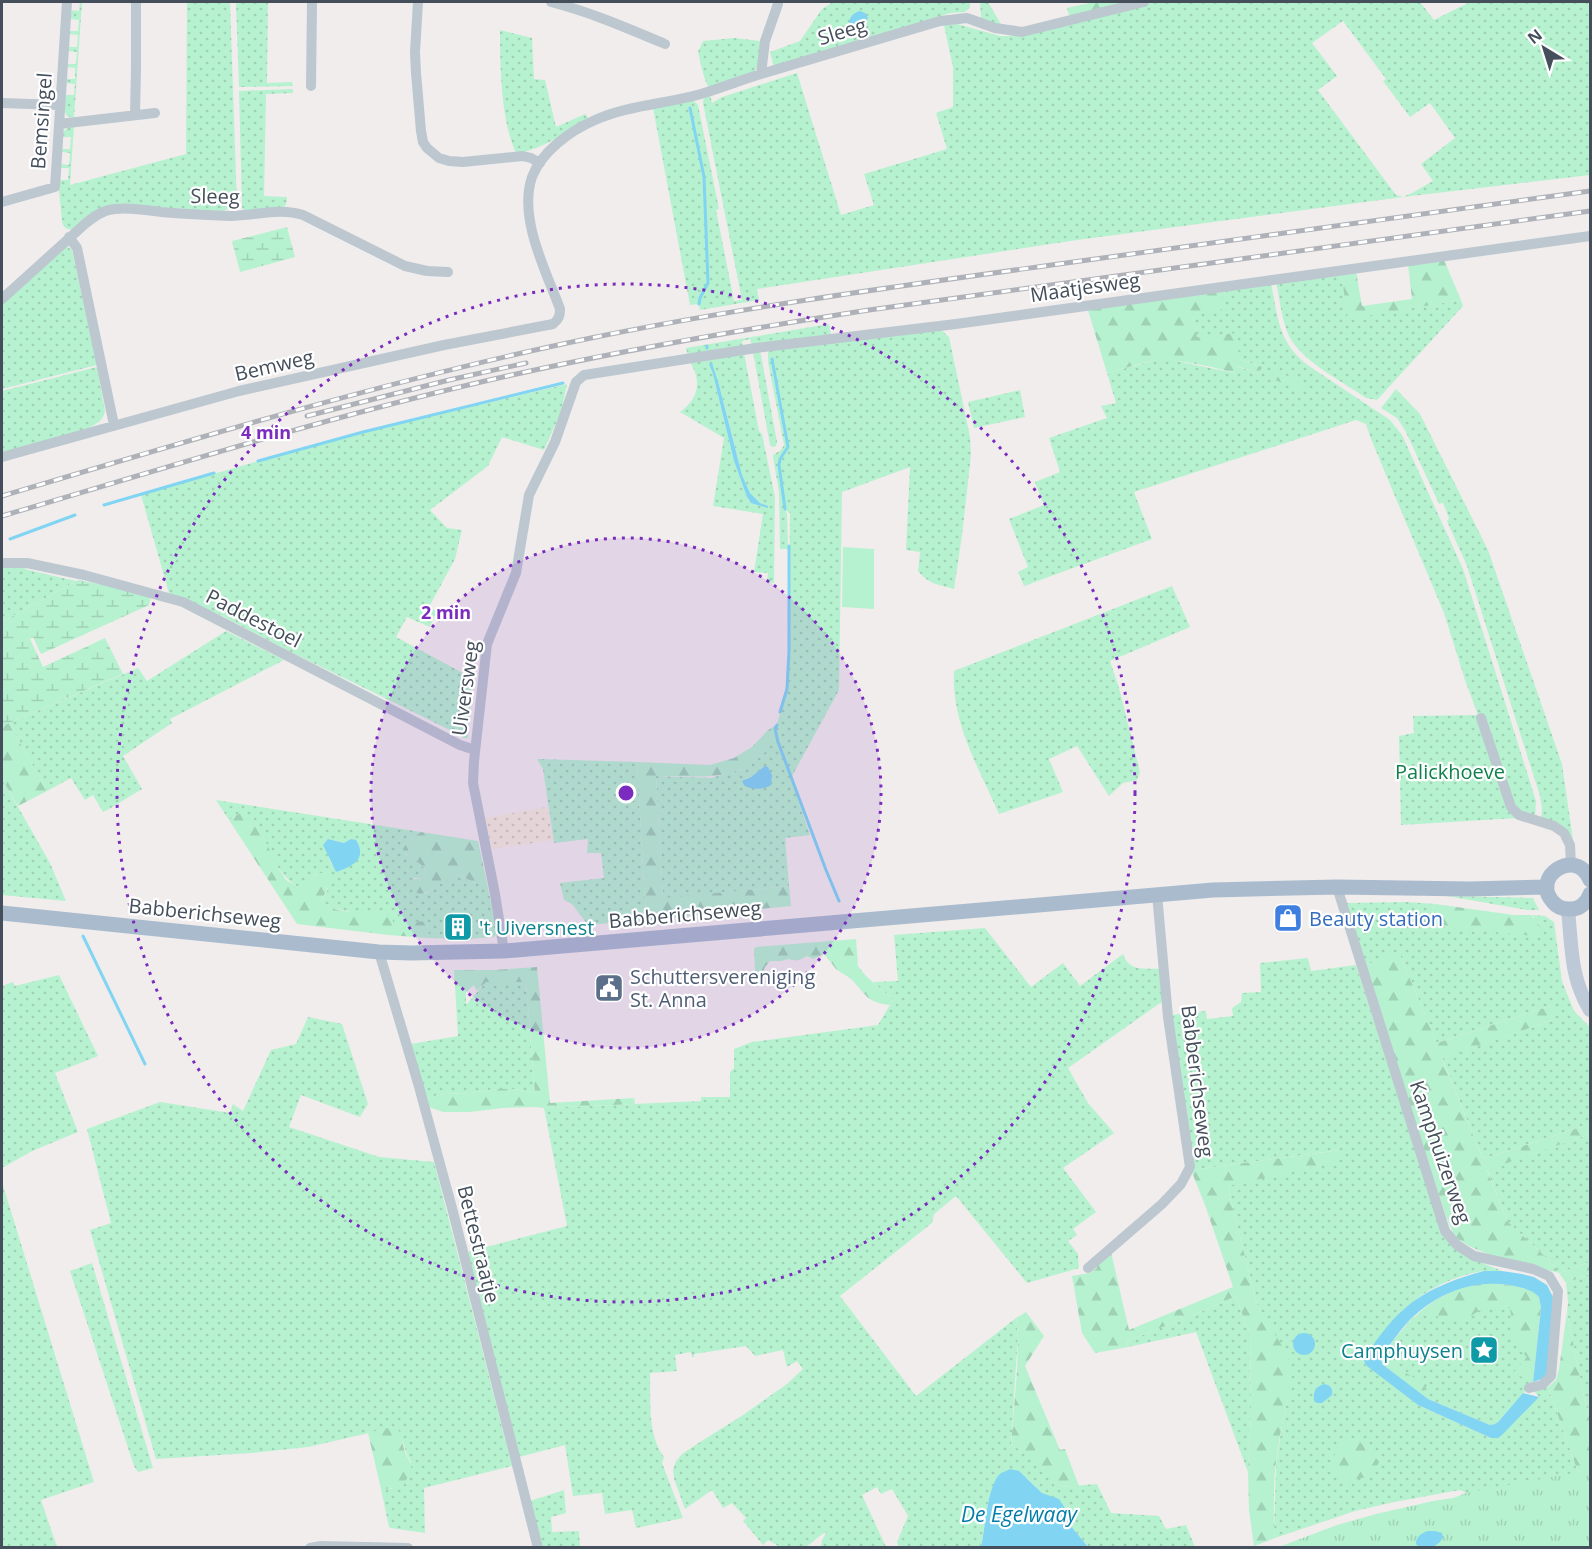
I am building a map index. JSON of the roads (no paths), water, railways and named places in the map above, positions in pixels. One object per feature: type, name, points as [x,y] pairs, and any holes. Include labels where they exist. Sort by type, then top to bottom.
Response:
[{"type":"main road","points":[[1590,880],[1581,868],[1571,865],[1559,867],[1554,871],[1550,875],[1547,887],[1553,903],[1568,910],[1585,903],[1590,894]]},
{"type":"main road","name":"Babberichseweg","points":[[2,913],[379,952],[411,953],[504,951],[1213,890],[1337,887],[1470,889],[1547,887]]},
{"type":"main road","points":[[1568,910],[1575,977],[1582,997],[1590,1010]]},
{"type":"street","name":"Bemsingel","points":[[2,202],[55,187],[67,2]]},
{"type":"street","points":[[135,115],[136,2]]},
{"type":"street","points":[[311,86],[312,2]]},
{"type":"street","points":[[418,2],[416,74],[421,131],[427,148],[439,158],[449,161],[463,162],[523,156],[540,163]]},
{"type":"street","points":[[551,2],[579,9],[665,44]]},
{"type":"street","name":"Sleeg","points":[[558,321],[560,309],[532,232],[529,213],[532,178],[553,147],[594,121],[619,111],[699,94],[940,21],[967,18],[995,28],[1022,32],[1144,2]]},
{"type":"street","points":[[761,74],[765,40],[778,4]]},
{"type":"street","points":[[2,103],[60,105]]},
{"type":"street","points":[[59,124],[155,112]]},
{"type":"street","name":"Sleeg","points":[[2,299],[95,215],[112,209],[124,208],[232,216],[292,211],[405,266],[427,272],[448,272]]},
{"type":"street","name":"Maatjesweg","points":[[584,375],[756,348],[956,324],[1590,236]]},
{"type":"street","points":[[69,237],[77,248],[114,425]]},
{"type":"street","name":"Bemweg","points":[[2,457],[239,391],[444,345],[547,326],[558,321]]},
{"type":"street","name":"Uiversweg","points":[[504,951],[473,783],[487,644],[516,573],[529,495],[555,442],[576,382],[584,375]]},
{"type":"street","name":"Paddestoel","points":[[2,563],[27,563],[84,575],[183,602],[460,745],[475,750]]},
{"type":"street","points":[[1481,718],[1511,807],[1519,816],[1554,826],[1564,833],[1570,845],[1571,865]]},
{"type":"street","name":"Kamphuizerweg","points":[[1337,887],[1445,1231],[1457,1245],[1474,1256],[1533,1269],[1549,1276],[1558,1291],[1551,1376],[1542,1385],[1529,1388]]},
{"type":"street","name":"Babberichseweg","points":[[1088,1268],[1162,1204],[1181,1184],[1190,1167],[1168,1017],[1157,894]]},
{"type":"street","name":"Bettestraatje","points":[[379,952],[449,1197],[538,1548]]},
{"type":"street","points":[[310,1548],[321,1546],[408,1548]]},
{"type":"water","points":[[860,11],[868,18],[859,30],[850,29],[851,17]]},
{"type":"water","points":[[710,363],[712,363],[719,385],[742,475],[750,493],[768,508],[751,503],[747,497],[734,461]]},
{"type":"water","points":[[765,766],[772,775],[771,785],[757,789],[744,785],[742,781]]},
{"type":"water","points":[[328,839],[344,843],[351,839],[356,840],[360,852],[353,865],[336,872],[323,845]]},
{"type":"water","points":[[1484,1271],[1522,1274],[1534,1277],[1547,1285],[1554,1299],[1548,1377],[1533,1382],[1541,1308],[1539,1297],[1529,1290],[1509,1285],[1481,1284],[1441,1297],[1417,1313],[1381,1356],[1382,1364],[1428,1399],[1490,1425],[1498,1422],[1523,1393],[1539,1397],[1498,1438],[1491,1438],[1418,1405],[1368,1367],[1364,1358],[1392,1321],[1421,1296],[1441,1286]]},
{"type":"water","points":[[1300,1333],[1308,1333],[1315,1340],[1315,1348],[1308,1355],[1300,1355],[1293,1348],[1293,1340]]},
{"type":"water","points":[[1324,1384],[1331,1388],[1332,1395],[1322,1403],[1317,1403],[1314,1401],[1314,1392]]},
{"type":"water","name":"De Egelwaay","points":[[1010,1469],[1019,1471],[1042,1493],[1059,1499],[1065,1508],[1071,1526],[1088,1547],[981,1547],[993,1487],[1001,1473]]},
{"type":"water","points":[[1428,1531],[1442,1533],[1443,1538],[1432,1547],[1419,1547],[1416,1544],[1418,1537]]},
{"type":"waterway","points":[[690,108],[704,177],[708,283],[699,304]]},
{"type":"waterway","points":[[772,359],[788,447],[779,465],[785,509]]},
{"type":"waterway","points":[[258,461],[363,432],[563,383]]},
{"type":"waterway","points":[[104,505],[214,473]]},
{"type":"waterway","points":[[10,539],[75,515]]},
{"type":"waterway","points":[[780,712],[787,689],[789,546]]},
{"type":"waterway","points":[[777,725],[775,729],[778,742],[839,901]]},
{"type":"waterway","points":[[83,936],[145,1064]]},
{"type":"railway","points":[[2,496],[222,431],[369,391],[517,354],[650,326],[887,288],[1590,191]]},
{"type":"railway","points":[[2,516],[232,448],[406,400],[615,353],[869,310],[1590,211]]},
{"type":"railway","points":[[307,416],[526,363]]},
{"type":"place","name":"Beauty station","points":[[1288,918]]},
{"type":"place","name":"'t Uiversnest","points":[[458,927]]},
{"type":"place","name":"Schuttersvereniging St. Anna","points":[[609,988]]},
{"type":"place","name":"Camphuysen","points":[[1484,1350]]},
{"type":"park label","name":"Palickhoeve","points":[[1450,771]]}]
